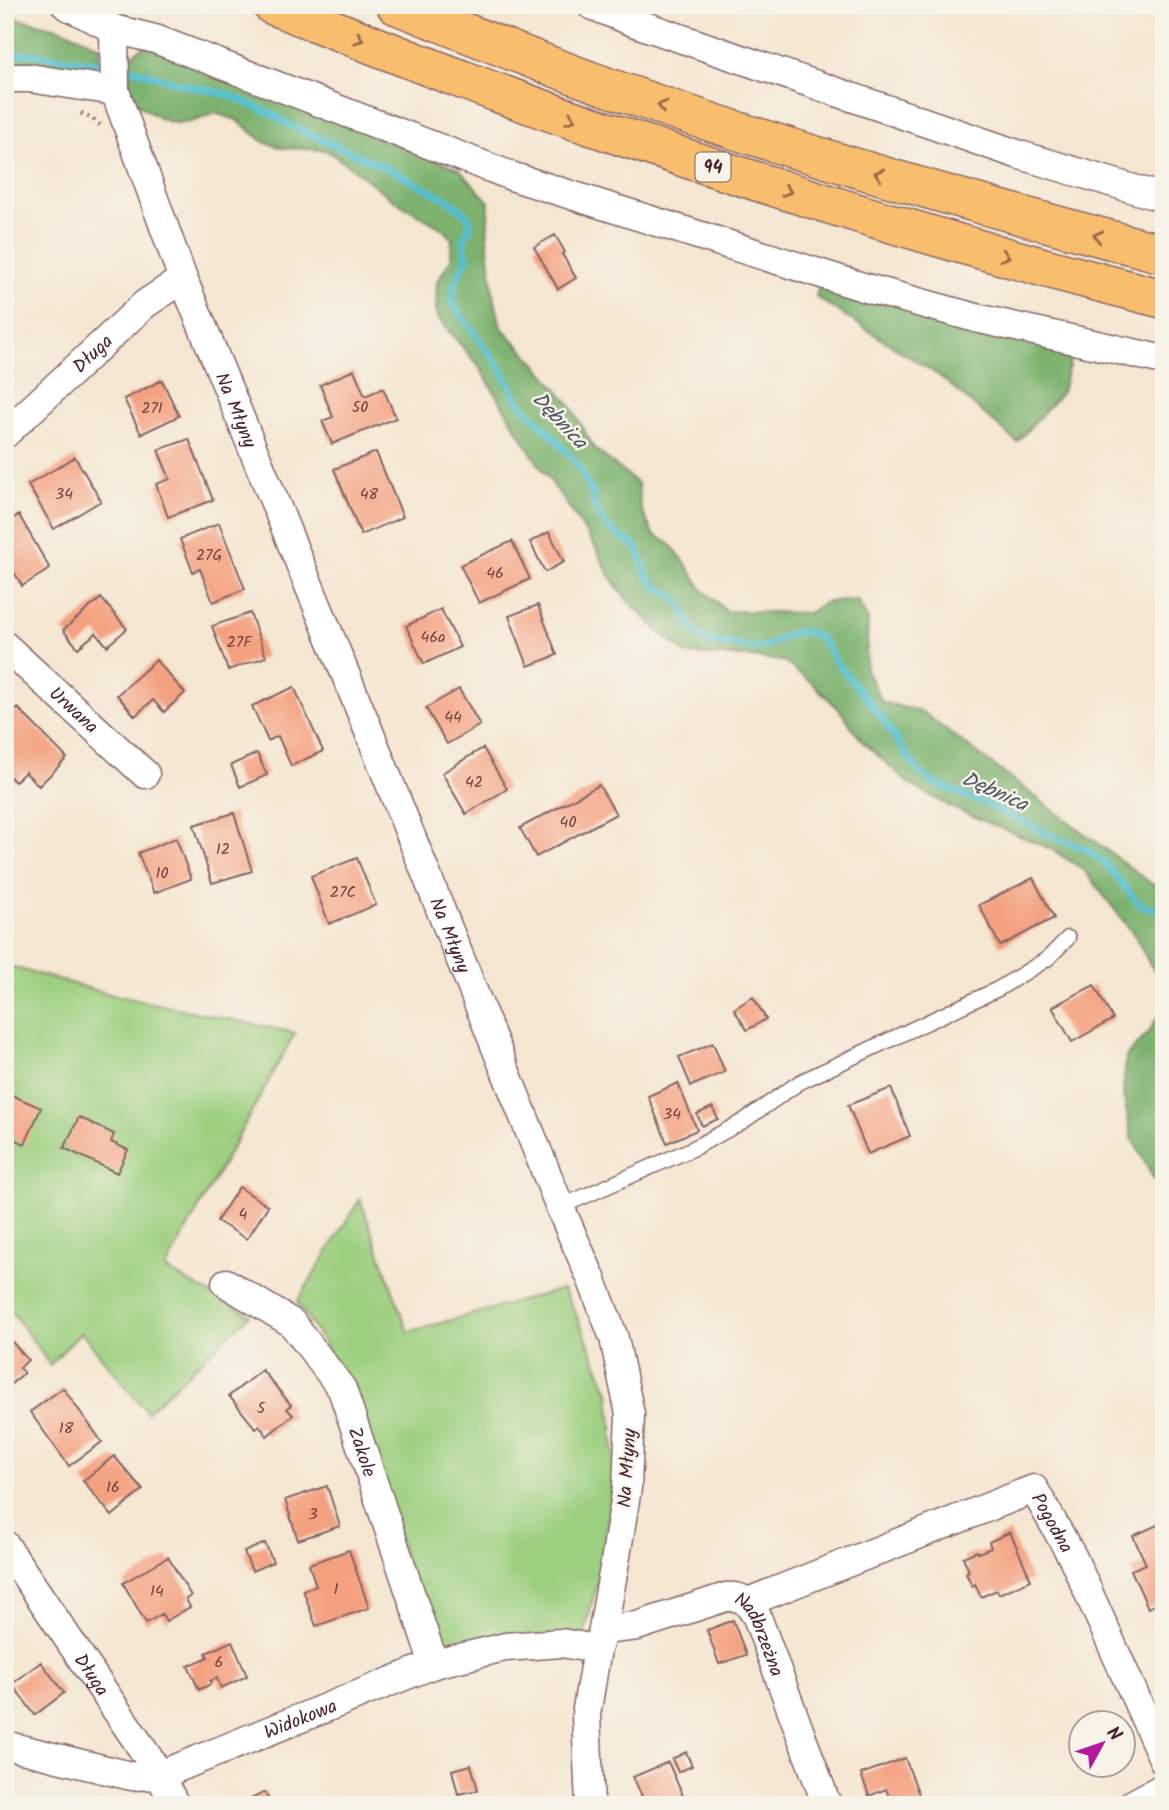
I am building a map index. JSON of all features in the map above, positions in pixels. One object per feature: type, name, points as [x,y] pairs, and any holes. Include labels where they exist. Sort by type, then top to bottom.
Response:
[{"type":"main road","name":"94","points":[[272,5],[586,124],[794,194],[969,246],[1164,299]]},
{"type":"main road","name":"94","points":[[396,5],[617,91],[799,151],[1164,254]]},
{"type":"street","points":[[66,5],[114,29],[155,39],[514,177],[863,287],[976,318],[1164,360]]},
{"type":"street","points":[[590,5],[1020,155],[1164,198]]},
{"type":"street","name":"Na Młyny","points":[[114,29],[115,92],[183,279],[560,1207],[592,1278],[614,1338],[630,1414],[627,1488],[586,1715],[590,1805]]},
{"type":"street","points":[[5,78],[29,78],[115,92]]},
{"type":"street","name":"Długa","points":[[5,434],[145,304],[183,279]]},
{"type":"street","name":"Urwana","points":[[5,646],[145,774]]},
{"type":"street","name":"Zakole","points":[[226,1283],[292,1323],[342,1389],[435,1664]]},
{"type":"street","name":"Pogodna","points":[[748,1602],[1034,1489],[1073,1558],[1164,1761]]},
{"type":"street","name":"Długa","points":[[5,1545],[160,1774],[175,1805]]},
{"type":"street","name":"Nadbrzeżna","points":[[600,1639],[726,1597],[736,1596],[748,1602],[757,1617],[827,1805]]},
{"type":"street","name":"Widokowa","points":[[5,1745],[131,1776],[160,1774],[435,1664],[505,1647],[600,1639]]},
{"type":"street","points":[[1131,1805],[1164,1787]]},
{"type":"lane","points":[[560,1207],[691,1149],[742,1122],[800,1082],[998,989],[1047,959],[1068,938]]},
{"type":"green space","points":[[5,12],[15,18],[62,29],[101,47],[94,80],[5,70]]},
{"type":"green space","points":[[145,45],[459,169],[489,202],[487,237],[493,292],[501,327],[569,403],[594,448],[638,484],[641,509],[653,534],[670,544],[702,589],[726,611],[808,613],[826,602],[857,600],[868,620],[866,670],[882,702],[922,712],[1152,884],[1164,886],[1164,994],[1158,976],[1135,936],[1084,870],[1051,849],[953,808],[909,784],[862,741],[839,709],[812,683],[783,661],[686,654],[660,632],[627,600],[611,578],[597,550],[535,459],[478,365],[436,316],[437,282],[451,259],[452,238],[443,229],[393,200],[326,150],[283,148],[264,142],[237,120],[215,113],[181,123],[164,120],[145,109],[133,101],[128,77],[131,56]]},
{"type":"green space","points":[[821,276],[1075,342],[1062,392],[1017,442],[941,377],[816,297]]},
{"type":"green space","points":[[5,965],[113,995],[295,1033],[165,1269],[250,1315],[147,1412],[81,1332],[50,1365],[5,1302]]},
{"type":"green space","points":[[1164,1006],[1164,1198],[1132,1138],[1123,1094],[1126,1057],[1149,1032]]},
{"type":"green space","points":[[360,1199],[408,1332],[563,1289],[575,1312],[609,1392],[615,1467],[601,1567],[583,1639],[456,1652],[432,1638],[340,1369],[297,1302]]},
{"type":"building","points":[[555,235],[576,278],[558,289],[534,247]]},
{"type":"building","points":[[354,370],[365,396],[383,388],[396,418],[332,444],[322,421],[333,417],[320,385]]},
{"type":"building","points":[[162,380],[179,416],[141,434],[124,399]]},
{"type":"building","points":[[189,439],[213,500],[168,517],[156,484],[170,479],[158,450]]},
{"type":"building","points":[[376,452],[403,517],[361,535],[334,469]]},
{"type":"building","points":[[75,457],[101,501],[54,529],[28,485]]},
{"type":"building","points":[[19,515],[50,569],[22,586],[12,568],[5,572],[5,523]]},
{"type":"building","points":[[219,523],[245,589],[213,602],[200,569],[193,572],[180,539]]},
{"type":"building","points":[[549,532],[564,562],[545,572],[530,542]]},
{"type":"building","points":[[512,541],[530,579],[479,603],[460,565]]},
{"type":"building","points":[[101,598],[127,629],[107,646],[96,633],[78,648],[63,630]]},
{"type":"building","points":[[538,605],[557,655],[528,666],[509,616]]},
{"type":"building","points":[[441,609],[460,647],[424,664],[406,626]]},
{"type":"building","points":[[250,613],[266,657],[228,670],[212,626]]},
{"type":"building","points":[[156,660],[185,693],[164,712],[153,700],[135,716],[117,695]]},
{"type":"building","points":[[294,687],[323,751],[291,766],[278,736],[268,741],[252,706]]},
{"type":"building","points":[[459,689],[480,725],[447,744],[426,708]]},
{"type":"building","points":[[18,708],[67,758],[39,786],[25,772],[15,782],[5,772],[5,721]]},
{"type":"building","points":[[483,748],[507,789],[466,814],[442,773]]},
{"type":"building","points":[[257,753],[267,775],[240,787],[231,765]]},
{"type":"building","points":[[599,785],[616,814],[536,857],[520,828]]},
{"type":"building","points":[[234,813],[252,871],[212,883],[194,825]]},
{"type":"building","points":[[176,838],[191,879],[154,893],[138,853]]},
{"type":"building","points":[[357,858],[376,905],[329,924],[311,876]]},
{"type":"building","points":[[1033,878],[1054,918],[1000,946],[979,905]]},
{"type":"building","points":[[1094,985],[1113,1019],[1072,1042],[1052,1007]]},
{"type":"building","points":[[753,997],[766,1019],[747,1030],[734,1009]]},
{"type":"building","points":[[713,1043],[725,1072],[691,1086],[679,1057]]},
{"type":"building","points":[[678,1083],[697,1130],[667,1143],[648,1096]]},
{"type":"building","points":[[891,1088],[910,1136],[868,1154],[848,1105]]},
{"type":"building","points":[[5,1092],[41,1108],[25,1144],[5,1135]]},
{"type":"building","points":[[712,1107],[718,1119],[702,1126],[697,1114]]},
{"type":"building","points":[[79,1117],[114,1134],[111,1142],[128,1150],[117,1173],[64,1148]]},
{"type":"building","points":[[239,1187],[268,1206],[247,1239],[217,1221]]},
{"type":"building","points":[[5,1334],[28,1360],[20,1368],[24,1373],[5,1389]]},
{"type":"building","points":[[262,1370],[291,1405],[287,1409],[293,1415],[267,1436],[259,1425],[256,1429],[229,1396]]},
{"type":"building","points":[[63,1388],[102,1442],[69,1466],[30,1412]]},
{"type":"building","points":[[114,1456],[143,1490],[112,1516],[83,1481]]},
{"type":"building","points":[[327,1486],[340,1526],[298,1540],[285,1500]]},
{"type":"building","points":[[1164,1522],[1164,1601],[1148,1608],[1131,1570],[1146,1564],[1133,1536]]},
{"type":"building","points":[[1010,1532],[1031,1580],[999,1594],[997,1590],[981,1597],[966,1573],[969,1571],[963,1557],[991,1548],[989,1542]]},
{"type":"building","points":[[265,1543],[273,1562],[252,1571],[244,1552]]},
{"type":"building","points":[[349,1550],[369,1608],[316,1626],[303,1590],[316,1586],[309,1564]]},
{"type":"building","points":[[168,1557],[191,1596],[186,1599],[190,1607],[166,1621],[162,1614],[146,1623],[123,1583]]},
{"type":"building","points":[[733,1620],[746,1655],[719,1664],[707,1630]]},
{"type":"building","points":[[232,1641],[247,1676],[221,1688],[217,1678],[199,1690],[188,1666],[208,1657],[206,1653]]},
{"type":"building","points":[[41,1662],[64,1693],[35,1715],[12,1684]]},
{"type":"building","points":[[686,1752],[692,1766],[678,1772],[672,1759]]},
{"type":"building","points":[[905,1758],[923,1805],[892,1805],[886,1789],[869,1796],[861,1774]]},
{"type":"building","points":[[668,1762],[687,1805],[646,1805],[633,1777]]},
{"type":"building","points":[[471,1765],[478,1790],[458,1794],[452,1770]]},
{"type":"building","points":[[265,1792],[271,1805],[239,1805]]},
{"type":"waterway","name":"Dębnica","points":[[5,54],[31,54],[102,64]]},
{"type":"waterway","name":"Dębnica","points":[[126,67],[229,95],[387,168],[462,210],[469,218],[470,228],[463,239],[467,259],[455,282],[453,304],[500,367],[518,401],[576,463],[593,494],[601,519],[611,530],[634,545],[648,577],[655,586],[681,604],[691,627],[699,636],[707,641],[757,648],[792,633],[804,632],[820,638],[879,714],[907,756],[932,782],[1089,851],[1104,862],[1137,902],[1145,907],[1164,910]]}]
